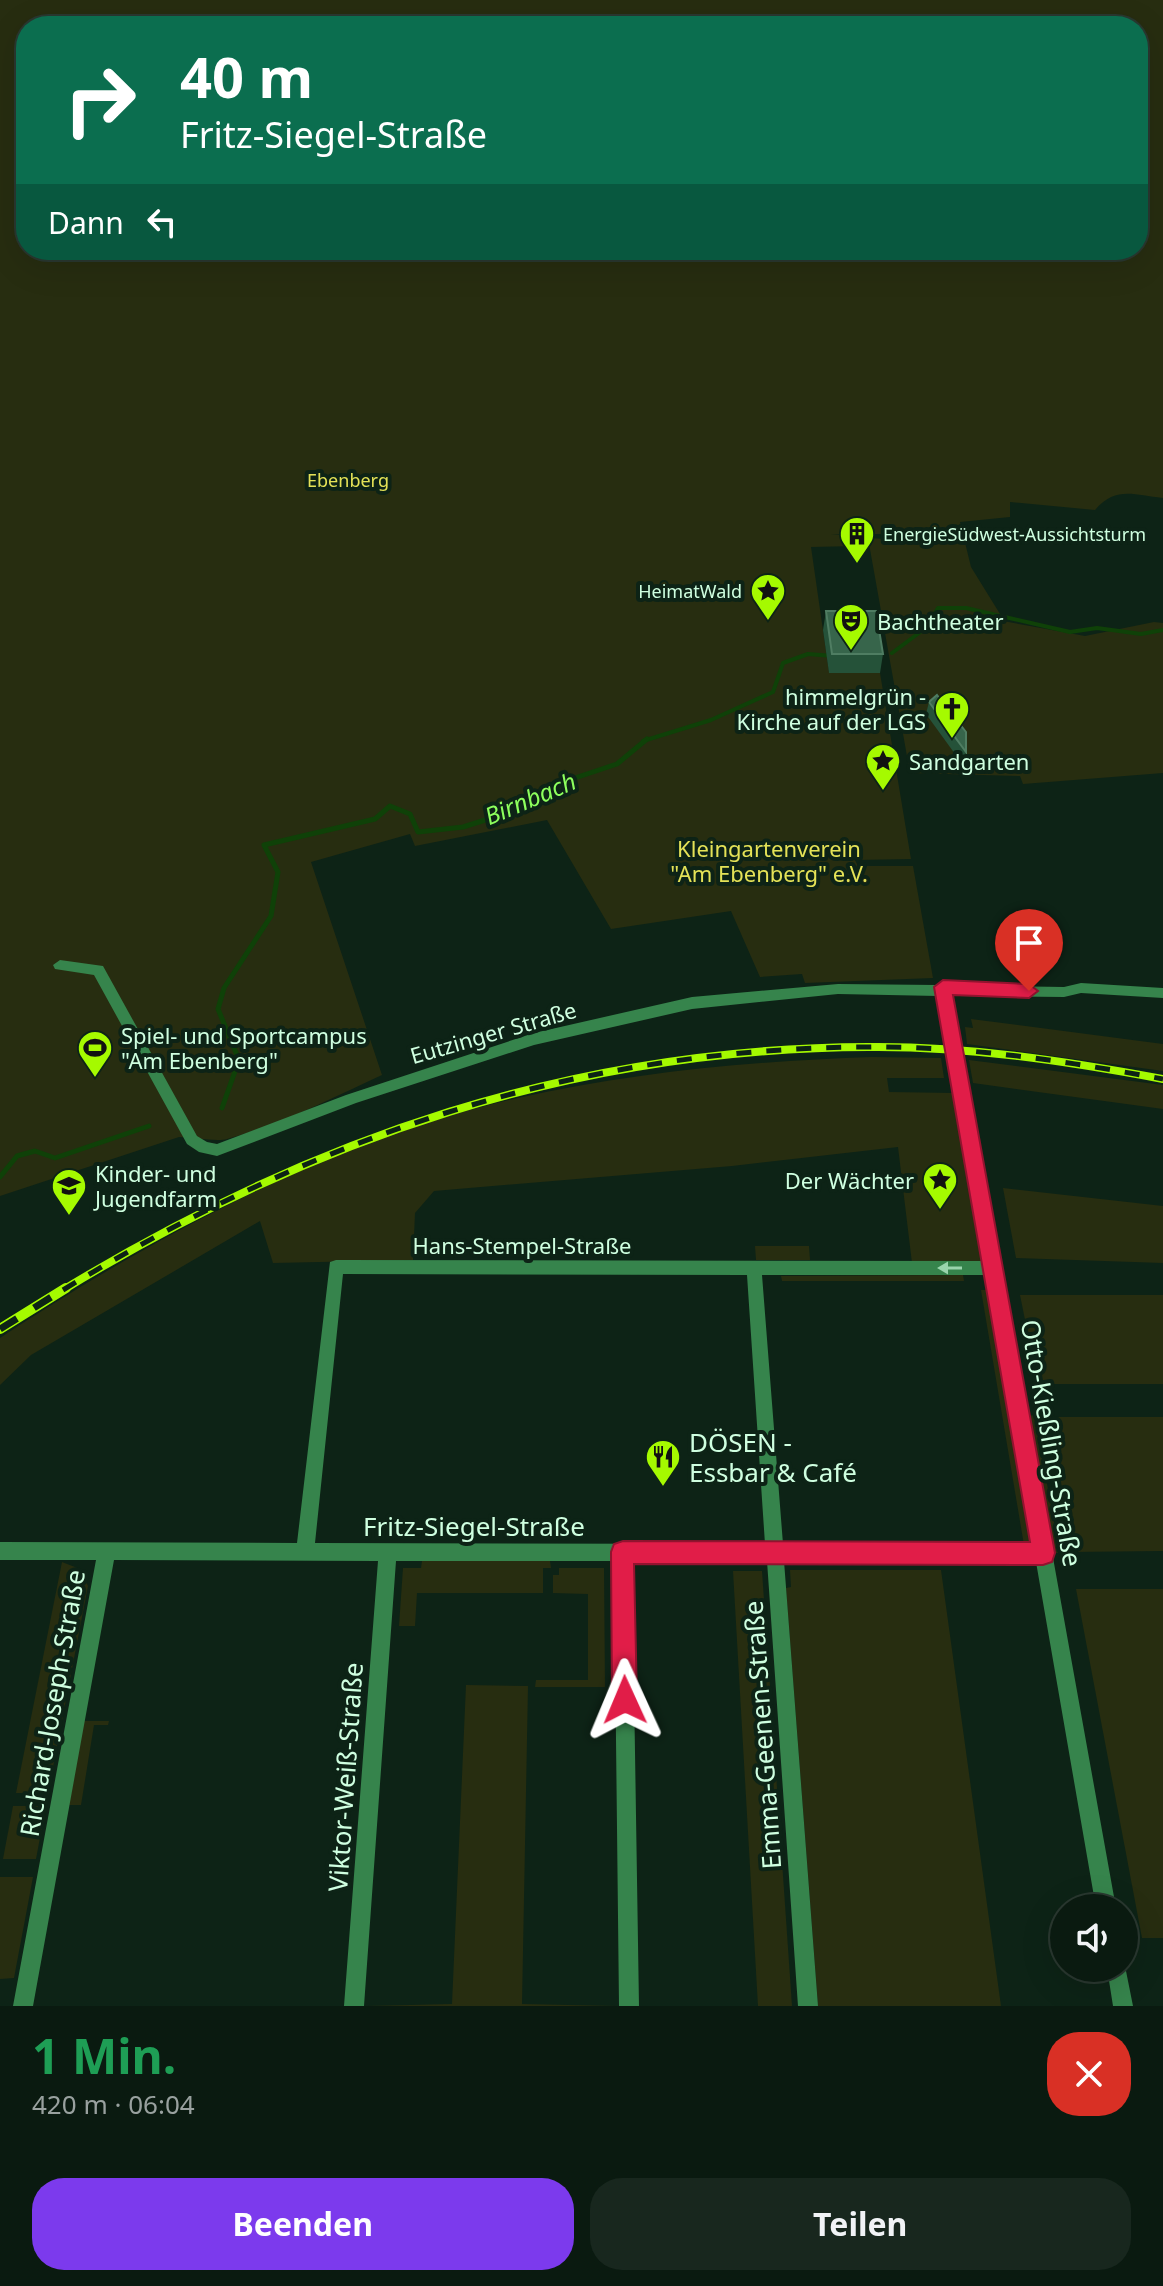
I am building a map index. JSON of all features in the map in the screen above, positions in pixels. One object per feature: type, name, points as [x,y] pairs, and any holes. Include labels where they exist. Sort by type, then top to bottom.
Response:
[{"type":"street","name":"Eutzinger Straße","points":[[60,965],[98,970],[192,1140],[217,1150],[351,1099],[534,1039],[640,1015],[783,991],[943,987],[1051,991],[1081,988],[1163,993]]},
{"type":"street","name":"Otto-Kießling-Straße","points":[[943,987],[1104,1894]]},
{"type":"street","name":"Hans-Stempel-Straße","points":[[305,1551],[336,1267],[993,1268]]},
{"type":"street","name":"Emma-Geenen-Straße","points":[[754,1268],[808,2006]]},
{"type":"street","name":"Fritz-Siegel-Straße","points":[[0,1551],[1043,1553]]},
{"type":"street","name":"Richard-Joseph-Straße","points":[[23,2006],[107,1551]]},
{"type":"street","name":"Viktor-Weiß-Straße","points":[[354,2006],[388,1552]]},
{"type":"street","points":[[623,1552],[629,2006]]},
{"type":"street","points":[[1119,1982],[1123,2006]]},
{"type":"green space","points":[[0,0],[1163,0],[1163,498],[1118,495],[1095,510],[1010,502],[1010,517],[960,522],[971,567],[1000,614],[997,620],[1085,636],[1154,622],[1163,623],[1163,773],[1023,784],[1020,776],[910,773],[868,538],[885,539],[884,534],[831,534],[857,536],[857,546],[811,547],[829,672],[880,673],[911,859],[855,860],[858,866],[913,866],[933,978],[805,983],[802,974],[760,977],[731,911],[611,929],[547,820],[415,846],[410,834],[311,862],[382,1075],[247,1133],[223,1140],[179,1137],[0,1196]]},
{"type":"green space","points":[[971,1019],[1163,1044],[1163,1071],[967,1044],[965,1027],[973,1028]]},
{"type":"green space","points":[[941,1058],[944,1078],[887,1078],[889,1092],[953,1093],[984,1264],[912,1263],[898,1147],[732,1166],[434,1191],[415,1213],[413,1260],[273,1263],[260,1221],[31,1355],[0,1385],[0,1338],[184,1227],[314,1165],[381,1139],[449,1116],[518,1098],[606,1081],[783,1061]]},
{"type":"green space","points":[[969,1060],[1163,1085],[1163,1109],[973,1083]]},
{"type":"green space","points":[[1003,1188],[1163,1206],[1163,1263],[1016,1258]]},
{"type":"green space","points":[[755,1246],[809,1246],[810,1260],[756,1260]]},
{"type":"green space","points":[[963,1275],[964,1281],[782,1281],[781,1276]]},
{"type":"green space","points":[[981,1290],[987,1290],[1031,1551],[1025,1551]]},
{"type":"green space","points":[[1020,1295],[1163,1295],[1163,1384],[1038,1384]]},
{"type":"green space","points":[[1034,1415],[1060,1553],[1053,1553],[1027,1416]]},
{"type":"green space","points":[[1043,1417],[1163,1417],[1163,1551],[1068,1552]]},
{"type":"green space","points":[[422,1561],[550,1561],[551,1568],[543,1568],[543,1593],[417,1593],[415,1626],[399,1626],[403,1568],[421,1568]]},
{"type":"green space","points":[[62,1562],[80,1569],[88,1586],[48,1793],[16,1793]]},
{"type":"green space","points":[[559,1568],[604,1568],[605,1687],[535,1687],[536,1680],[588,1680],[588,1594],[553,1593],[553,1575],[559,1575]]},
{"type":"green space","points":[[790,1570],[941,1570],[1001,2006],[818,2006],[786,1588],[791,1587]]},
{"type":"green space","points":[[733,1571],[762,1571],[792,2006],[758,2006]]},
{"type":"green space","points":[[1076,1589],[1163,1589],[1163,1938],[1142,1938],[1138,1894],[1134,1894]]},
{"type":"green space","points":[[466,1685],[528,1686],[522,2004],[616,2006],[367,2006],[452,2004]]},
{"type":"green space","points":[[84,1721],[109,1721],[108,1725],[94,1725],[81,1805],[69,1805]]},
{"type":"green space","points":[[13,1806],[46,1806],[36,1859],[3,1859]]},
{"type":"green space","points":[[0,1877],[33,1877],[14,1978],[0,1979]]},
{"type":"building","points":[[826,611],[876,611],[883,654],[832,654]]},
{"type":"building","points":[[937,695],[966,732],[966,752],[929,702]]},
{"type":"waterway","name":"Birnbach","points":[[892,653],[927,627],[938,608],[966,608],[1070,632],[1097,628],[1141,634],[1163,630]]},
{"type":"waterway","name":"Birnbach","points":[[646,740],[711,720],[773,692],[783,663],[808,654],[833,656]]},
{"type":"waterway","name":"Birnbach","points":[[222,1108],[239,1060],[218,1009],[224,988],[271,916],[278,872],[264,845],[375,819],[390,806],[410,814],[418,832],[463,827],[498,816],[560,783],[617,764],[646,740]]},
{"type":"waterway","name":"Birnbach","points":[[0,1177],[17,1156],[35,1151],[55,1158],[149,1126]]},
{"type":"railway","points":[[63,1290],[157,1236],[253,1188],[350,1147],[449,1112],[550,1084],[654,1064],[760,1051],[906,1047],[1016,1056],[1163,1079]]},
{"type":"railway","points":[[0,1329],[66,1288]]},
{"type":"place","name":"EnergieSüdwest-Aussichtsturm","points":[[857,565]]},
{"type":"place","name":"HeimatWald","points":[[768,622]]},
{"type":"place","name":"Bachtheater","points":[[851,652]]},
{"type":"place","name":"himmelgrün - Kirche auf der LGS","points":[[952,740]]},
{"type":"place","name":"Sandgarten","points":[[883,792]]},
{"type":"place","name":"Spiel- und Sportcampus \"Am Ebenberg\"","points":[[95,1079]]},
{"type":"place","name":"Der Wächter","points":[[940,1211]]},
{"type":"place","name":"Kinder- und Jugendfarm","points":[[69,1217]]},
{"type":"place","name":"DÖSEN - Essbar & Café","points":[[663,1488]]},
{"type":"route","points":[[625,1700],[623,1552],[1043,1553],[943,987],[1029,991]]},
{"type":"park label","name":"Ebenberg","points":[[348,480]]},
{"type":"park label","name":"Kleingartenverein \"Am Ebenberg\" e.V.","points":[[769,860]]}]
